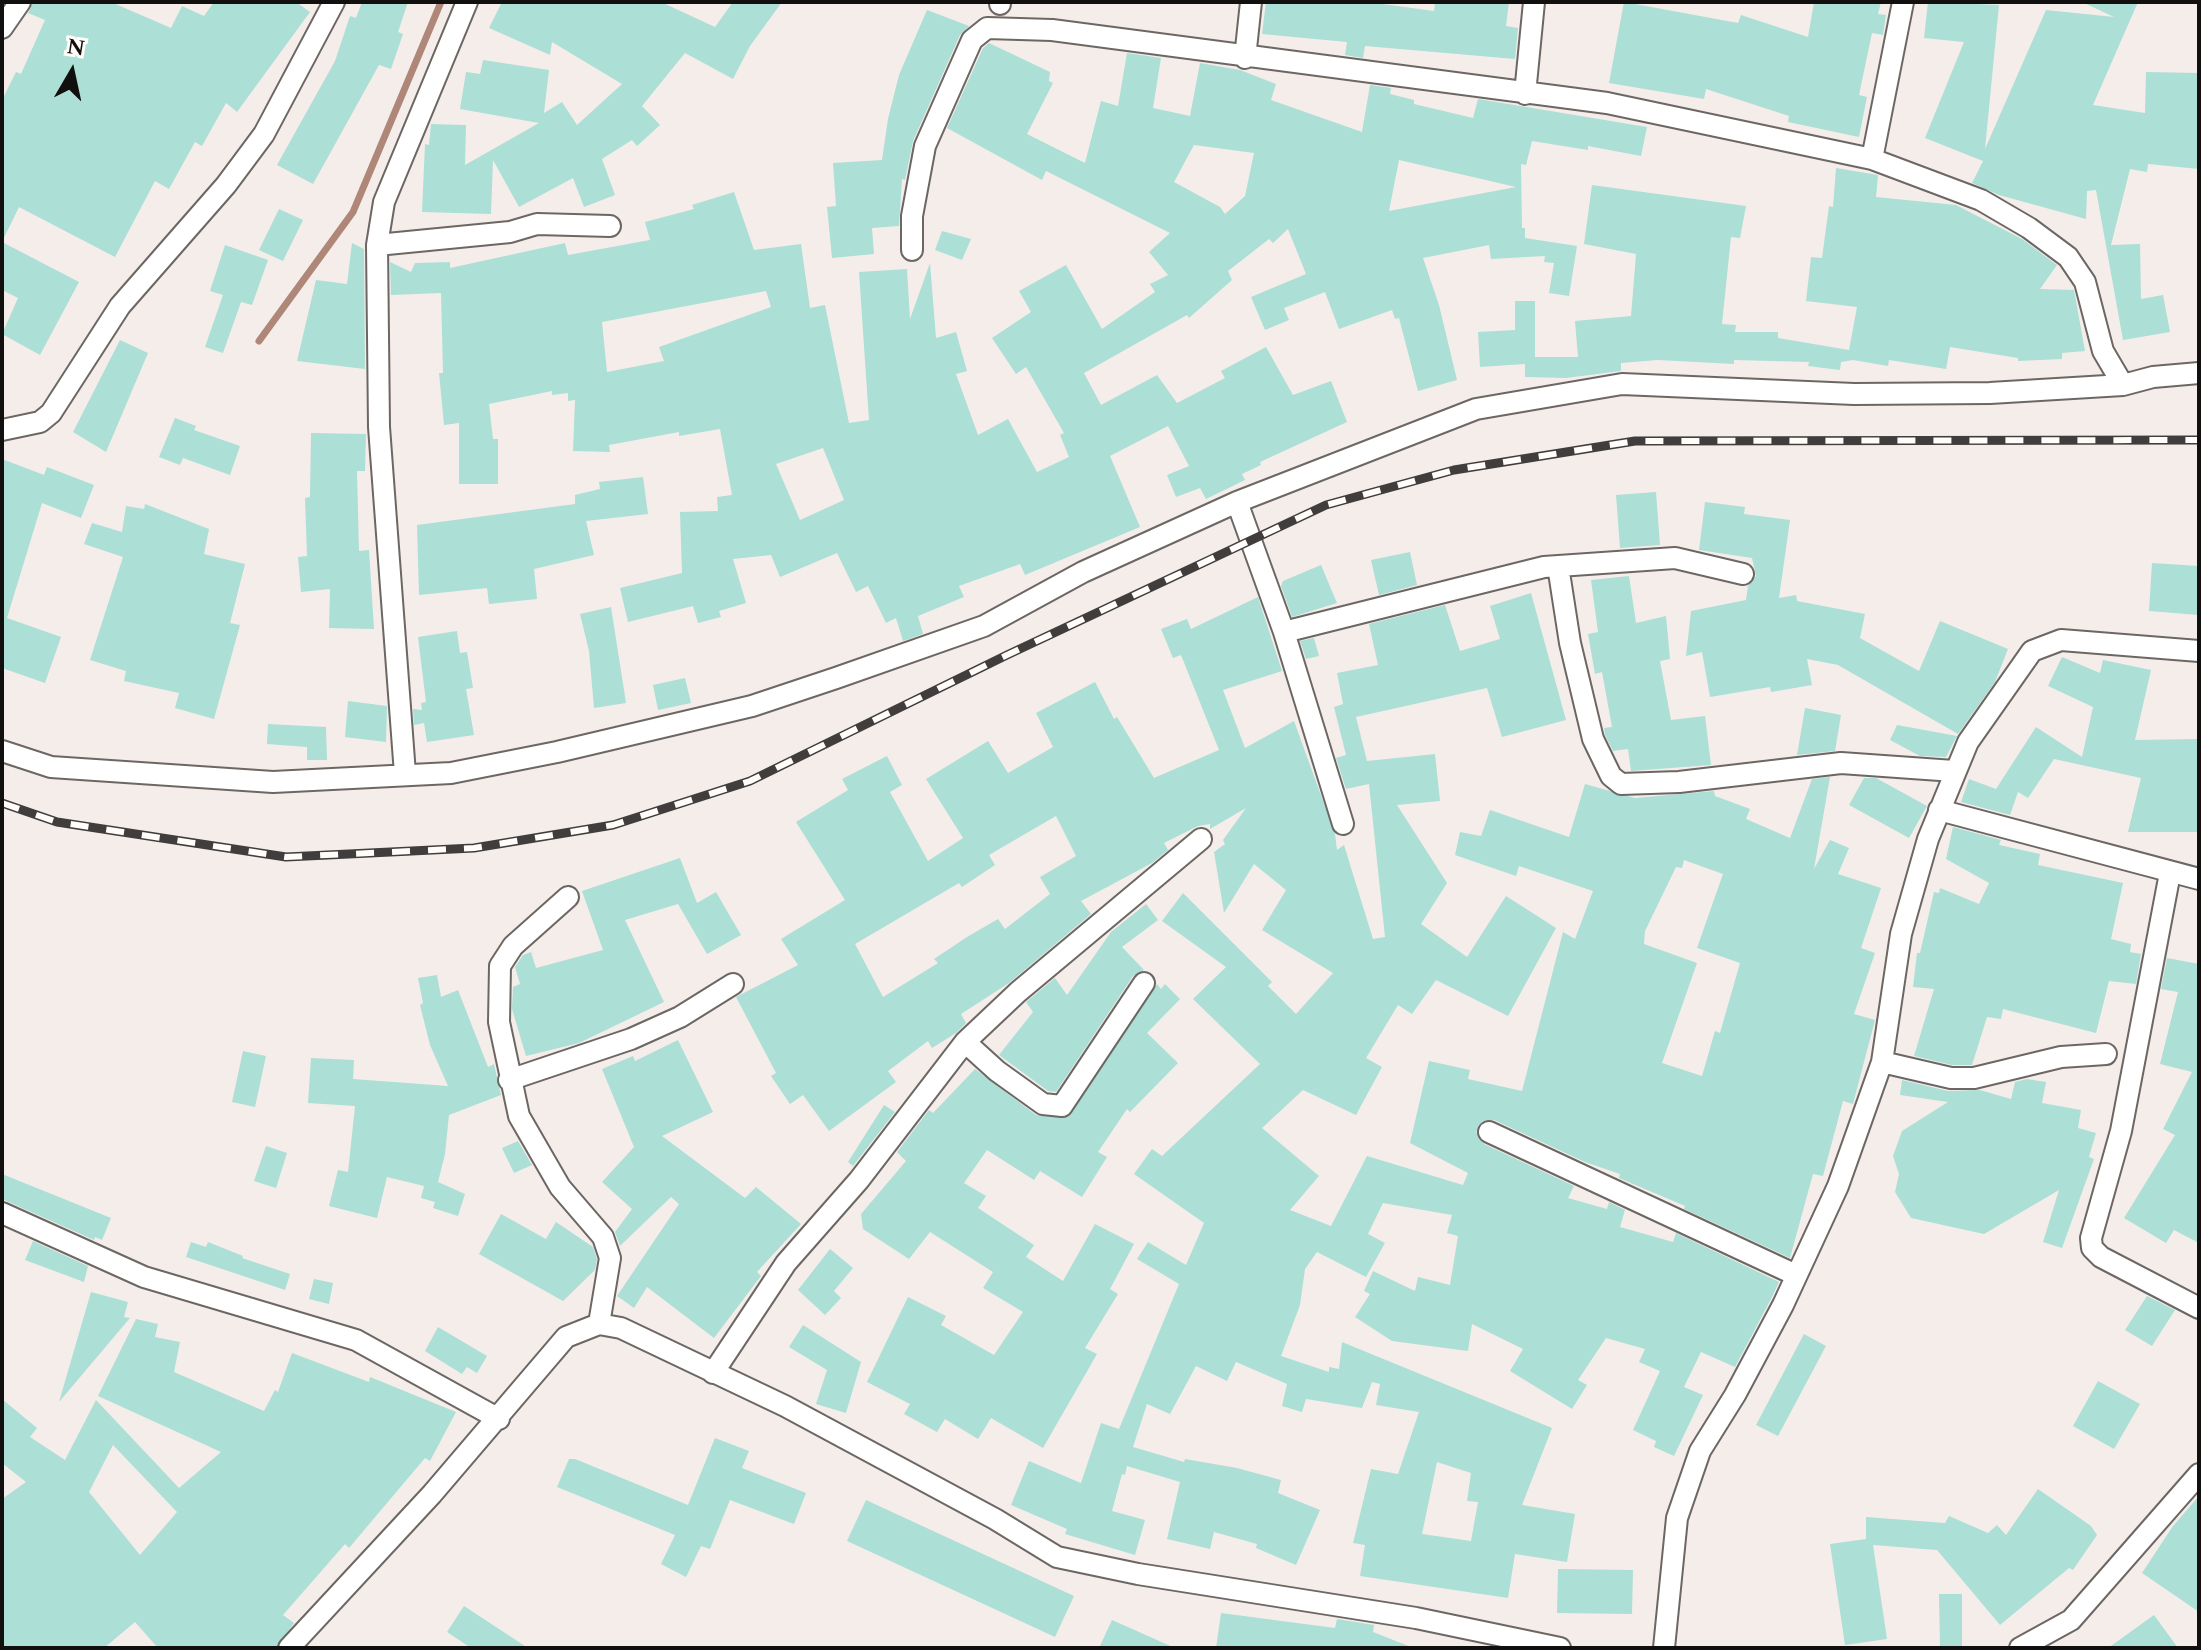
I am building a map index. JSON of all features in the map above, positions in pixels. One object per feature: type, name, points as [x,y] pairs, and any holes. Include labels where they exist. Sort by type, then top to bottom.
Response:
[{"type":"street","points":[[2,28],[20,2]]},
{"type":"street","points":[[2,430],[40,422],[51,413],[120,306],[226,185],[264,134],[334,2]]},
{"type":"street","points":[[405,774],[379,427],[377,245],[384,202],[467,2]]},
{"type":"street","points":[[1245,58],[1251,2]]},
{"type":"street","points":[[1525,94],[1534,2]]},
{"type":"street","points":[[1872,159],[1903,2]]},
{"type":"street","points":[[912,250],[912,216],[925,146],[972,40],[987,28],[1052,30],[1245,58],[1607,103],[1872,159],[1981,200],[2029,228],[2068,257],[2085,282],[2103,351],[2123,385]]},
{"type":"street","points":[[377,245],[510,232],[537,224],[610,226]]},
{"type":"street","points":[[2,751],[51,767],[273,782],[451,773],[557,752],[766,702],[984,626],[1083,572],[1237,502],[1476,409],[1622,384],[1854,394],[1990,393],[2123,385],[2153,377],[2199,373]]},
{"type":"street","points":[[1237,502],[1284,632],[1342,810],[1343,824]]},
{"type":"street","points":[[1284,632],[1558,566],[1675,558],[1743,574]]},
{"type":"street","points":[[1558,566],[1570,643],[1593,739],[1611,776],[1621,784],[1679,782],[1841,763],[1954,771]]},
{"type":"street","points":[[1664,1648],[1677,1518],[1700,1451],[1735,1395],[1838,1186],[1882,1062],[1901,934],[1928,839],[1954,771],[2003,689],[2032,651],[2061,640],[2199,651]]},
{"type":"street","points":[[1939,810],[2199,879]]},
{"type":"street","points":[[713,1373],[786,1263],[859,1180],[965,1042],[1018,992],[1201,839]]},
{"type":"street","points":[[2170,873],[2121,1131],[2091,1238],[2092,1248],[2101,1257],[2199,1308]]},
{"type":"street","points":[[568,897],[513,946],[500,966],[499,1022],[519,1116],[560,1187],[603,1237],[610,1258],[599,1324]]},
{"type":"street","points":[[965,1042],[997,1071],[1043,1104],[1062,1106],[1144,983]]},
{"type":"street","points":[[509,1080],[631,1039],[680,1017],[733,984]]},
{"type":"street","points":[[1882,1062],[1951,1078],[1974,1078],[2061,1057],[2106,1054]]},
{"type":"street","points":[[1489,1132],[1796,1275]]},
{"type":"street","points":[[2,1213],[144,1277],[356,1340],[499,1419]]},
{"type":"street","points":[[289,1648],[499,1419],[566,1337],[599,1324],[621,1328],[837,1434],[995,1519],[1057,1557],[1138,1574],[1416,1618],[1560,1648]]},
{"type":"street","points":[[2020,1648],[2071,1620],[2199,1474]]},
{"type":"building","points":[[33,2],[111,2],[171,28],[182,6],[204,16],[214,2],[296,2],[310,12],[237,112],[226,103],[202,146],[195,142],[169,189],[155,181],[115,257],[19,207],[2,242],[2,100],[16,72],[21,74],[45,20],[28,13]]},
{"type":"building","points":[[362,2],[408,2],[398,32],[403,34],[391,69],[379,65],[313,184],[277,165],[335,61],[350,16],[356,18]]},
{"type":"building","points":[[502,2],[661,2],[715,27],[733,2],[782,2],[750,46],[733,79],[685,53],[642,106],[660,125],[637,146],[632,140],[602,159],[615,195],[584,207],[573,178],[519,207],[493,160],[491,214],[422,212],[425,144],[429,145],[431,124],[466,125],[465,165],[539,123],[460,109],[466,72],[480,74],[483,60],[549,70],[544,113],[562,102],[577,125],[622,84],[552,42],[550,55],[489,28]]},
{"type":"building","points":[[1266,2],[1368,2],[1434,11],[1435,2],[1509,2],[1506,26],[1518,28],[1515,59],[1365,46],[1363,58],[1345,55],[1347,42],[1262,34]]},
{"type":"building","points":[[1624,2],[1738,23],[1741,15],[1808,37],[1814,2],[1881,2],[1878,14],[1886,15],[1883,35],[1872,33],[1859,95],[1867,97],[1859,137],[1788,122],[1789,116],[1706,89],[1704,99],[1609,83]]},
{"type":"building","points":[[1928,2],[1999,5],[1985,149],[2046,10],[2114,17],[2082,2],[2138,2],[2093,105],[2145,113],[2146,72],[2199,73],[2199,169],[2148,164],[2147,172],[2130,169],[2111,245],[2140,244],[2141,299],[2163,295],[2170,332],[2123,340],[2096,190],[2087,191],[2086,219],[1999,195],[1972,183],[1983,161],[1925,138],[1964,42],[1924,38]]},
{"type":"building","points":[[927,10],[969,26],[960,35],[913,141],[905,180],[902,179],[899,226],[872,228],[874,254],[832,258],[827,207],[836,206],[833,163],[882,160],[899,75]]},
{"type":"building","points":[[989,43],[1050,72],[1049,81],[1053,83],[1027,134],[1085,163],[1101,101],[1118,106],[1127,53],[1161,58],[1153,108],[1190,116],[1200,63],[1240,70],[1276,84],[1271,100],[1362,132],[1370,85],[1391,88],[1390,94],[1414,100],[1414,104],[1473,118],[1478,99],[1647,127],[1641,156],[1588,146],[1588,150],[1532,141],[1526,165],[1521,164],[1522,228],[1525,228],[1525,238],[1577,246],[1569,296],[1549,293],[1554,263],[1544,262],[1545,256],[1491,259],[1489,245],[1423,258],[1439,305],[1457,380],[1418,391],[1399,318],[1395,319],[1392,310],[1339,329],[1325,292],[1284,308],[1289,320],[1265,330],[1251,297],[1306,274],[1288,229],[1273,243],[1269,239],[1228,271],[1232,280],[1189,318],[1187,315],[1084,373],[1101,405],[1157,375],[1177,403],[1225,378],[1221,371],[1266,347],[1293,395],[1331,381],[1347,422],[1260,462],[1261,465],[1242,474],[1245,480],[1206,499],[1200,488],[1176,497],[1167,475],[1189,466],[1168,426],[1110,456],[1140,527],[1025,575],[1020,564],[959,586],[964,597],[918,616],[923,634],[903,641],[896,618],[886,623],[868,586],[856,592],[837,553],[780,577],[771,555],[733,559],[746,603],[719,611],[721,617],[698,623],[693,606],[628,622],[620,588],[682,573],[680,512],[718,511],[717,497],[732,495],[720,429],[679,436],[679,432],[609,445],[610,452],[573,451],[575,400],[568,401],[568,393],[552,395],[552,391],[489,404],[493,439],[498,439],[498,484],[459,484],[459,423],[444,425],[439,373],[443,373],[441,293],[391,295],[390,262],[411,272],[415,263],[450,262],[450,268],[565,243],[568,255],[650,240],[645,222],[694,209],[692,205],[734,192],[754,250],[801,244],[810,308],[825,305],[849,423],[869,420],[859,272],[907,269],[910,319],[930,263],[936,338],[956,332],[967,371],[956,374],[978,435],[1008,419],[1037,472],[1069,457],[1060,435],[1064,433],[1026,367],[1016,374],[992,338],[1031,312],[1019,291],[1066,265],[1102,329],[1155,292],[1150,284],[1168,275],[1149,252],[1170,233],[1046,171],[1042,180],[947,128],[983,48]],"holes":[[[1194,145],[1254,153],[1245,196],[1225,214],[1220,207],[1174,182]],[[1399,160],[1516,187],[1389,211]],[[766,291],[771,307],[659,347],[664,361],[607,372],[602,322]],[[823,448],[844,500],[800,520],[776,464]]]},
{"type":"building","points":[[1836,168],[1878,175],[1876,197],[1956,205],[2022,239],[2057,265],[2040,289],[2074,290],[2085,351],[2062,353],[2062,359],[2018,361],[2018,358],[1950,347],[1946,369],[1889,360],[1888,366],[1853,360],[1841,362],[1840,370],[1808,366],[1809,362],[1734,360],[1734,364],[1658,360],[1621,363],[1621,371],[1566,378],[1525,377],[1525,364],[1480,367],[1478,332],[1515,330],[1515,301],[1535,301],[1535,357],[1578,357],[1575,321],[1631,316],[1636,254],[1584,244],[1592,185],[1746,206],[1740,238],[1731,237],[1722,324],[1736,325],[1735,332],[1778,332],[1778,338],[1849,350],[1857,307],[1806,301],[1811,257],[1822,258],[1829,206],[1833,207]]},
{"type":"building","points":[[279,209],[303,220],[283,261],[259,250]]},
{"type":"building","points":[[942,231],[971,239],[962,260],[935,250]]},
{"type":"building","points":[[2,242],[79,282],[40,355],[2,334],[18,298],[2,290]]},
{"type":"building","points":[[352,243],[364,249],[365,369],[297,361],[316,280],[347,284]]},
{"type":"building","points":[[225,245],[268,260],[252,305],[241,302],[223,353],[205,347],[223,295],[210,291]]},
{"type":"building","points":[[120,340],[148,353],[106,452],[73,432]]},
{"type":"building","points":[[175,418],[196,426],[194,430],[240,446],[230,475],[183,458],[180,465],[159,457]]},
{"type":"building","points":[[311,433],[366,434],[365,471],[357,471],[359,551],[369,550],[374,629],[329,628],[330,589],[301,592],[298,557],[307,556],[305,498],[310,497]]},
{"type":"building","points":[[2,459],[44,475],[47,467],[94,485],[81,518],[42,503],[7,618],[61,637],[45,683],[2,668]]},
{"type":"building","points":[[643,477],[648,514],[586,521],[594,555],[534,569],[537,599],[489,604],[487,588],[419,595],[417,525],[575,504],[575,495],[600,489],[599,482]]},
{"type":"building","points":[[1656,492],[1660,545],[1620,548],[1616,495]]},
{"type":"building","points":[[1705,502],[1745,507],[1744,514],[1790,520],[1779,598],[1796,595],[1797,601],[1865,614],[1860,638],[1919,671],[1940,621],[2008,649],[1995,682],[1958,734],[1838,665],[1807,659],[1812,685],[1771,692],[1770,687],[1710,697],[1702,652],[1686,656],[1691,611],[1746,600],[1748,586],[1756,576],[1752,558],[1699,550]]},
{"type":"building","points":[[145,504],[209,529],[204,554],[245,564],[230,623],[240,625],[214,719],[175,708],[179,693],[124,681],[126,671],[90,660],[123,557],[84,544],[92,523],[122,532],[126,506],[144,509]]},
{"type":"building","points":[[1410,552],[1417,585],[1379,595],[1371,560]]},
{"type":"building","points":[[2152,563],[2199,566],[2199,615],[2149,611]]},
{"type":"building","points":[[1321,565],[1337,603],[1292,617],[1281,586],[1283,581]]},
{"type":"building","points":[[1629,576],[1636,623],[1666,616],[1670,659],[1660,661],[1671,720],[1705,716],[1711,765],[1631,771],[1628,749],[1613,751],[1605,735],[1604,728],[1612,727],[1602,672],[1595,674],[1588,634],[1598,632],[1591,580]]},
{"type":"building","points":[[1531,593],[1566,720],[1502,737],[1487,688],[1356,717],[1367,761],[1435,754],[1440,801],[1397,805],[1447,883],[1421,924],[1467,957],[1506,896],[1556,928],[1508,1016],[1436,980],[1412,1014],[1398,1005],[1366,1058],[1382,1067],[1356,1115],[1303,1090],[1262,1128],[1319,1176],[1290,1210],[1331,1226],[1367,1156],[1463,1185],[1468,1173],[1410,1143],[1429,1061],[1470,1070],[1468,1079],[1522,1091],[1563,932],[1575,939],[1593,891],[1519,866],[1516,876],[1455,855],[1460,832],[1481,836],[1490,810],[1569,837],[1585,784],[1635,798],[1714,791],[1715,796],[1750,809],[1746,819],[1790,838],[1812,779],[1830,777],[1814,869],[1830,840],[1849,848],[1838,874],[1881,888],[1861,948],[1875,953],[1854,1014],[1875,1020],[1853,1104],[1843,1101],[1823,1176],[1813,1174],[1790,1258],[1684,1209],[1685,1206],[1619,1178],[1620,1174],[1585,1162],[1494,1120],[1482,1121],[1476,1132],[1484,1144],[1574,1186],[1568,1198],[1607,1209],[1609,1202],[1625,1210],[1620,1227],[1673,1242],[1676,1233],[1779,1282],[1735,1367],[1701,1352],[1684,1387],[1703,1395],[1674,1456],[1654,1447],[1656,1441],[1633,1430],[1660,1371],[1639,1362],[1645,1349],[1606,1338],[1578,1380],[1587,1385],[1572,1409],[1510,1371],[1523,1349],[1472,1324],[1468,1351],[1392,1341],[1355,1317],[1370,1294],[1364,1291],[1373,1271],[1415,1291],[1418,1277],[1450,1285],[1458,1236],[1447,1233],[1452,1215],[1383,1203],[1368,1234],[1385,1243],[1366,1277],[1317,1252],[1305,1269],[1300,1305],[1281,1356],[1329,1372],[1329,1367],[1339,1369],[1342,1342],[1552,1428],[1522,1505],[1575,1514],[1567,1562],[1515,1554],[1508,1598],[1360,1576],[1365,1545],[1353,1543],[1371,1469],[1398,1474],[1419,1412],[1376,1405],[1380,1384],[1372,1382],[1362,1408],[1306,1399],[1302,1412],[1282,1406],[1287,1384],[1236,1362],[1227,1381],[1196,1366],[1170,1414],[1147,1404],[1133,1447],[1184,1462],[1185,1459],[1237,1468],[1281,1480],[1278,1493],[1320,1510],[1296,1565],[1256,1548],[1257,1544],[1214,1532],[1210,1549],[1167,1539],[1180,1482],[1127,1466],[1112,1511],[1145,1520],[1135,1555],[1065,1534],[1067,1529],[1011,1505],[1029,1461],[1081,1483],[1101,1423],[1119,1429],[1179,1284],[1137,1259],[1148,1242],[1186,1265],[1204,1223],[1134,1174],[1152,1149],[1162,1156],[1260,1064],[1193,999],[1226,967],[1162,921],[1183,893],[1272,982],[1268,986],[1296,1014],[1333,973],[1262,930],[1286,890],[1254,864],[1224,913],[1214,852],[1225,844],[1223,840],[1246,808],[1210,829],[1210,824],[1198,826],[1164,843],[1168,850],[1152,863],[1081,901],[1091,914],[1009,983],[961,1014],[966,1023],[956,1033],[932,1048],[928,1041],[888,1071],[896,1082],[829,1131],[803,1095],[790,1104],[771,1076],[776,1073],[736,997],[798,965],[781,939],[845,900],[796,822],[848,790],[842,779],[887,756],[902,785],[890,792],[928,861],[963,838],[926,779],[988,741],[1008,773],[1053,747],[1036,713],[1095,682],[1114,719],[1117,717],[1154,778],[1219,750],[1181,655],[1173,658],[1161,629],[1187,619],[1191,629],[1258,597],[1282,671],[1223,690],[1245,748],[1294,721],[1335,834],[1337,850],[1344,845],[1373,939],[1385,937],[1369,784],[1346,789],[1336,758],[1346,755],[1334,707],[1343,704],[1337,673],[1378,665],[1369,624],[1445,605],[1460,651],[1500,639],[1490,606]],"holes":[[[1056,816],[1076,856],[1040,877],[1050,894],[1005,929],[998,919],[967,937],[934,959],[938,963],[883,997],[855,944],[959,883],[962,887],[995,865],[989,855]],[[1684,860],[1723,874],[1697,948],[1740,963],[1720,1033],[1715,1031],[1702,1076],[1662,1063],[1697,963],[1644,944],[1645,931],[1676,867],[1682,868]],[[1437,1462],[1471,1473],[1467,1501],[1478,1502],[1471,1541],[1422,1534]]]},
{"type":"building","points":[[611,607],[626,703],[594,708],[589,651],[580,614]]},
{"type":"building","points":[[457,631],[460,653],[467,652],[473,688],[466,689],[474,735],[427,742],[424,723],[414,725],[413,709],[422,710],[421,703],[426,702],[418,637]]},
{"type":"building","points":[[1314,638],[1319,656],[1306,659],[1300,641]]},
{"type":"building","points":[[2062,657],[2100,673],[2103,660],[2151,670],[2135,740],[2199,739],[2199,832],[2128,832],[2141,778],[2054,759],[2028,798],[2018,792],[2010,815],[1961,802],[1969,779],[1996,789],[2036,727],[2082,757],[2093,707],[2048,686]]},
{"type":"building","points":[[685,678],[691,703],[658,710],[653,685]]},
{"type":"building","points":[[348,701],[387,706],[386,742],[345,737]]},
{"type":"building","points":[[1805,708],[1841,715],[1835,751],[1797,755]]},
{"type":"building","points":[[268,724],[326,727],[327,760],[307,760],[307,747],[267,744]]},
{"type":"building","points":[[1897,725],[1957,736],[1946,757],[1920,756],[1890,740]]},
{"type":"building","points":[[1864,778],[1876,778],[1927,806],[1909,838],[1849,805]]},
{"type":"building","points":[[1953,827],[2001,840],[1999,845],[2040,854],[2038,865],[2123,883],[2111,939],[2131,944],[2130,952],[2141,954],[2136,984],[2109,981],[2096,1033],[2003,1009],[2001,1019],[1987,1017],[1972,1065],[1952,1065],[1914,1056],[1934,989],[1913,987],[1917,953],[1920,953],[1934,892],[1939,893],[1940,888],[1979,904],[1989,883],[1946,859]]},
{"type":"building","points":[[680,858],[697,903],[716,892],[741,935],[707,954],[678,904],[625,920],[664,1002],[579,1043],[526,1056],[512,1009],[513,987],[520,984],[515,967],[523,955],[531,952],[536,968],[603,950],[582,891]]},
{"type":"building","points":[[1146,904],[1158,920],[1122,947],[1144,970],[1133,976],[1056,1092],[1048,1091],[999,1055],[1033,1012],[1026,1002],[1055,978],[1067,995],[1111,932]]},
{"type":"building","points":[[2167,958],[2199,964],[2199,1243],[2174,1230],[2166,1243],[2124,1218],[2175,1135],[2163,1129],[2192,1072],[2160,1064],[2178,992],[2161,989]]},
{"type":"building","points":[[437,975],[441,997],[458,990],[488,1067],[494,1064],[501,1095],[449,1115],[438,1182],[465,1194],[458,1216],[433,1208],[435,1202],[421,1198],[424,1186],[387,1177],[377,1218],[329,1206],[338,1170],[348,1172],[355,1106],[308,1103],[311,1058],[354,1060],[353,1079],[448,1086],[430,1045],[420,1005],[423,1003],[418,978]]},
{"type":"building","points":[[1157,984],[1161,989],[1165,984],[1180,999],[1147,1033],[1178,1063],[1130,1112],[1127,1109],[1098,1152],[1107,1157],[1082,1197],[1040,1171],[1034,1180],[987,1150],[964,1183],[986,1196],[978,1208],[1034,1245],[1026,1257],[1063,1281],[1095,1224],[1134,1244],[1110,1289],[1118,1294],[1085,1348],[1097,1354],[1043,1448],[991,1418],[978,1439],[945,1419],[937,1432],[904,1414],[910,1404],[867,1382],[908,1297],[946,1316],[941,1325],[994,1355],[1023,1312],[983,1288],[993,1272],[930,1232],[909,1259],[863,1229],[861,1214],[906,1161],[897,1152],[929,1110],[933,1113],[975,1069],[1036,1115],[1068,1117]]},
{"type":"building","points":[[678,1040],[713,1112],[662,1136],[745,1198],[756,1187],[801,1224],[757,1272],[761,1276],[714,1338],[647,1287],[634,1308],[617,1296],[679,1204],[671,1197],[620,1246],[615,1232],[632,1209],[602,1182],[634,1147],[602,1069],[633,1056],[635,1061]]},
{"type":"building","points":[[243,1051],[266,1056],[255,1107],[232,1102]]},
{"type":"building","points":[[2027,1079],[2046,1082],[2042,1103],[2081,1110],[2078,1128],[2096,1133],[2089,1157],[2094,1159],[2062,1248],[2043,1242],[2059,1190],[1984,1234],[1911,1218],[1895,1192],[1899,1174],[1893,1156],[1902,1131],[1948,1102],[1900,1095],[1902,1080],[1948,1091],[1980,1090],[2011,1099],[2015,1082]]},
{"type":"building","points":[[884,1105],[895,1112],[853,1166],[848,1162]]},
{"type":"building","points":[[518,1141],[532,1165],[514,1173],[502,1148]]},
{"type":"building","points":[[266,1146],[287,1153],[276,1188],[254,1181]]},
{"type":"building","points":[[2,1174],[111,1218],[102,1240],[95,1237],[94,1240],[2,1199]]},
{"type":"building","points":[[501,1214],[546,1239],[556,1222],[593,1247],[597,1259],[595,1270],[563,1301],[479,1254]]},
{"type":"building","points":[[33,1241],[88,1266],[84,1282],[25,1260]]},
{"type":"building","points":[[191,1242],[206,1247],[208,1242],[242,1258],[290,1274],[285,1290],[186,1257]]},
{"type":"building","points":[[830,1249],[853,1268],[834,1291],[841,1298],[825,1315],[798,1290]]},
{"type":"building","points":[[314,1279],[333,1283],[329,1304],[309,1299]]},
{"type":"building","points":[[91,1292],[128,1302],[124,1317],[130,1318],[59,1402]]},
{"type":"building","points":[[2147,1296],[2175,1310],[2152,1346],[2125,1330]]},
{"type":"building","points":[[136,1319],[158,1324],[155,1337],[180,1342],[174,1372],[264,1411],[275,1390],[278,1392],[292,1353],[369,1382],[370,1377],[456,1412],[430,1461],[425,1458],[349,1548],[345,1544],[283,1615],[294,1623],[276,1648],[158,1648],[135,1622],[104,1648],[2,1648],[2,1499],[26,1482],[2,1463],[2,1399],[37,1428],[30,1437],[65,1460],[96,1400],[179,1488],[221,1452],[98,1396]],"holes":[[[113,1445],[177,1512],[140,1555],[89,1492]]]},
{"type":"building","points":[[803,1325],[861,1362],[846,1413],[816,1404],[827,1370],[789,1347]]},
{"type":"building","points":[[438,1327],[487,1356],[477,1373],[467,1367],[462,1374],[425,1351]]},
{"type":"building","points":[[1804,1334],[1826,1346],[1778,1436],[1756,1425]]},
{"type":"building","points":[[2098,1381],[2140,1404],[2114,1449],[2073,1426]]},
{"type":"building","points":[[715,1438],[749,1451],[742,1468],[806,1493],[794,1524],[730,1500],[710,1549],[701,1546],[686,1577],[661,1564],[675,1535],[557,1487],[569,1459],[575,1459],[688,1505]]},
{"type":"building","points":[[2038,1489],[2091,1526],[2097,1535],[2073,1570],[2069,1568],[2000,1625],[1937,1550],[1873,1545],[1887,1639],[1845,1645],[1830,1544],[1866,1539],[1866,1517],[1945,1523],[1949,1516],[1988,1533],[1997,1525],[2006,1535]]},
{"type":"building","points":[[2199,1496],[2199,1612],[2142,1573],[2173,1526]]},
{"type":"building","points":[[866,1500],[1074,1596],[1055,1637],[847,1541]]},
{"type":"building","points":[[1558,1569],[1633,1570],[1632,1614],[1557,1613]]},
{"type":"building","points":[[1939,1594],[1962,1594],[1962,1648],[1940,1648]]},
{"type":"building","points":[[464,1606],[528,1648],[471,1648],[447,1632]]},
{"type":"building","points":[[1221,1613],[1335,1628],[1337,1619],[1374,1625],[1373,1632],[1411,1647],[1216,1648]]},
{"type":"building","points":[[2154,1615],[2178,1648],[2108,1648]]},
{"type":"building","points":[[1112,1620],[1175,1648],[1099,1648]]},
{"type":"waterway","points":[[259,341],[353,212],[441,2]]},
{"type":"railway","points":[[2,803],[57,822],[286,857],[474,848],[613,825],[750,781],[1007,655],[1326,505],[1454,470],[1635,441],[2199,440]]}]
